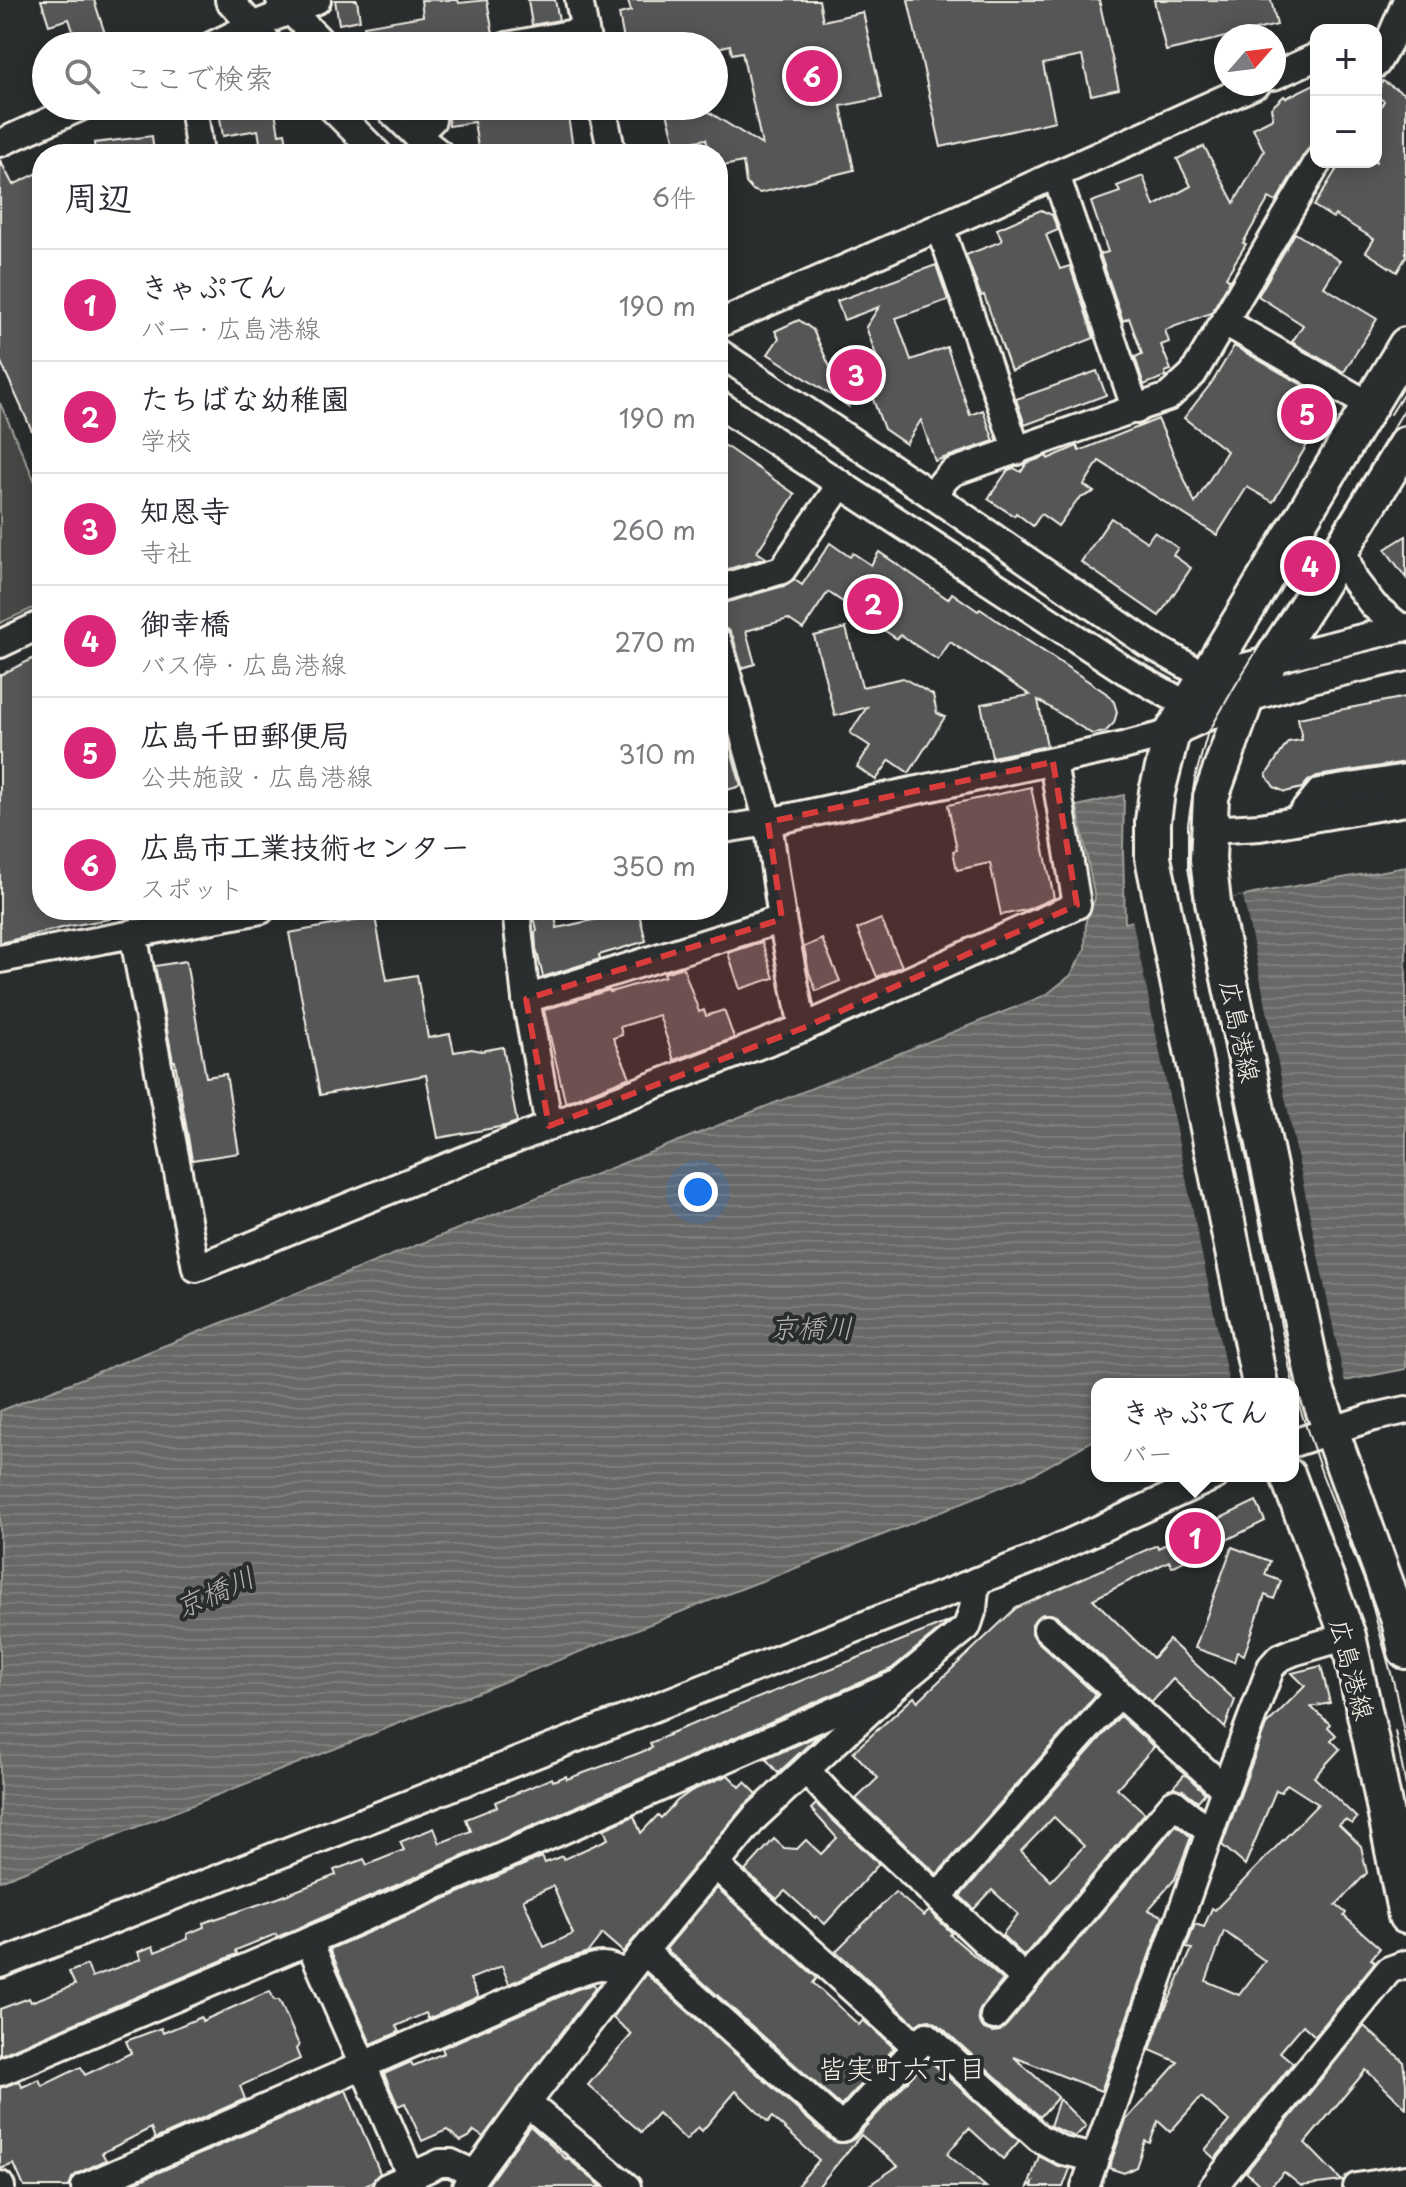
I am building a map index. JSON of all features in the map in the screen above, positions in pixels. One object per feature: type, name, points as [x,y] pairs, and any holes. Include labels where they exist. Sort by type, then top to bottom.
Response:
[{"type":"main road","name":"広島港線","points":[[1259,1378],[1153,858],[1157,792],[1180,720],[1406,345]]},
{"type":"main road","name":"広島港線","points":[[1406,444],[1246,699],[1211,797],[1208,830],[1213,902],[1316,1389],[1394,1605],[1406,1651]]},
{"type":"main road","name":"広島港線","points":[[1290,1482],[1348,1636],[1406,1916]]},
{"type":"street","points":[[229,0],[258,32]]},
{"type":"street","points":[[240,32],[285,6],[317,0]]},
{"type":"street","points":[[579,0],[585,32]]},
{"type":"street","points":[[1382,24],[1406,1]]},
{"type":"street","points":[[1382,54],[1406,1]]},
{"type":"street","points":[[285,6],[311,32]]},
{"type":"street","points":[[1286,71],[1310,60]]},
{"type":"street","points":[[728,320],[1230,96]]},
{"type":"street","points":[[0,143],[52,120]]},
{"type":"street","points":[[195,120],[199,144]]},
{"type":"street","points":[[344,120],[368,144]]},
{"type":"street","points":[[400,120],[427,144]]},
{"type":"street","points":[[416,135],[432,120]]},
{"type":"street","points":[[605,120],[610,144]]},
{"type":"street","points":[[932,495],[953,472],[1168,397],[1193,374],[1315,168]]},
{"type":"street","points":[[1056,175],[1136,410]]},
{"type":"street","points":[[940,227],[1017,451]]},
{"type":"street","points":[[1225,322],[1369,405]]},
{"type":"street","points":[[728,359],[1147,643],[1246,699]]},
{"type":"street","points":[[728,411],[1126,671],[1180,720]]},
{"type":"street","points":[[728,586],[782,570],[841,484]]},
{"type":"street","points":[[1342,548],[1354,580],[1374,606],[1403,628]]},
{"type":"street","points":[[1207,676],[1403,628]]},
{"type":"street","points":[[0,644],[32,629]]},
{"type":"street","points":[[728,828],[1053,762],[1312,679],[1406,657]]},
{"type":"street","points":[[728,678],[768,822],[782,919],[803,1028]]},
{"type":"street","points":[[133,933],[196,1268],[803,1028],[1077,905],[1053,762]]},
{"type":"street","points":[[1297,820],[1320,792],[1406,778]]},
{"type":"street","points":[[1208,830],[1260,827],[1406,802]]},
{"type":"street","points":[[526,999],[782,919]]},
{"type":"street","points":[[0,959],[205,920]]},
{"type":"street","points":[[517,920],[526,999],[549,1126]]},
{"type":"street","points":[[1299,1441],[1406,1410]]},
{"type":"street","points":[[0,1964],[1036,1558],[1202,1482]]},
{"type":"street","points":[[387,2187],[440,2163],[451,2163],[470,2180],[625,1975],[755,1817],[899,1683],[967,1627],[973,1609],[976,1581]]},
{"type":"street","points":[[1047,1629],[1225,1789]]},
{"type":"street","points":[[1085,2187],[1271,1667],[1279,1658],[1293,1652],[1348,1636]]},
{"type":"street","points":[[0,2072],[309,1941],[899,1683]]},
{"type":"street","points":[[938,1897],[1119,1693]]},
{"type":"street","points":[[806,1770],[1025,1979]]},
{"type":"street","points":[[994,2016],[1174,1803],[1210,1832]]},
{"type":"street","points":[[715,1865],[917,2047]]},
{"type":"street","points":[[309,1941],[411,2176]]},
{"type":"street","points":[[644,1951],[842,2128],[927,2036],[1039,2138],[1063,2151],[1095,2158]]},
{"type":"street","points":[[1213,2187],[1389,1970],[1406,1964]]},
{"type":"street","points":[[85,2187],[569,1975],[606,1965],[625,1975]]},
{"type":"street","points":[[527,2103],[627,2187]]},
{"type":"street","points":[[1357,2187],[1406,2179]]},
{"type":"highlighted area","points":[[1053,762],[1077,905],[803,1028],[549,1126],[526,999],[782,919],[768,822]]},
{"type":"shaded area","points":[[0,403],[32,475],[32,609],[0,623]]},
{"type":"water","name":"京橋川","points":[[1124,795],[1125,923],[1267,891],[1406,867],[1406,1369],[1299,1390],[1299,1378],[1091,1378],[1091,1441],[1035,1473],[0,1881],[0,1411],[1046,995],[1071,975],[1085,949],[1086,920],[1095,899],[1077,806]]},
{"type":"pier","points":[[1243,896],[1345,1384],[1299,1393],[1299,1378],[1228,1378],[1132,919]]},
{"type":"building","points":[[41,0],[94,0],[104,32],[73,32],[69,19],[49,25]]},
{"type":"building","points":[[335,0],[357,0],[360,20],[339,24]]},
{"type":"building","points":[[421,0],[458,0],[459,3],[487,0],[493,32],[365,32],[364,26],[423,16]]},
{"type":"building","points":[[528,0],[555,0],[559,20],[532,25]]},
{"type":"building","points":[[628,0],[819,0],[823,21],[863,12],[882,98],[841,106],[854,170],[760,193],[746,183],[743,162],[728,165],[728,144],[707,144],[706,139],[676,144],[669,120],[722,120],[762,145],[742,52],[732,54],[728,46],[728,32],[622,32],[619,14],[631,11]]},
{"type":"building","points":[[908,0],[1099,0],[1119,89],[1091,95],[1082,56],[1043,64],[1055,121],[941,147]]},
{"type":"building","points":[[1154,0],[1271,0],[1277,24],[1214,24],[1214,40],[1166,51]]},
{"type":"building","points":[[1382,83],[1406,95],[1406,257],[1397,272],[1366,252],[1374,239],[1314,206],[1337,168],[1382,168]]},
{"type":"building","points":[[1310,86],[1310,147],[1276,202],[1269,198],[1243,243],[1246,244],[1226,277],[1230,280],[1211,313],[1165,330],[1169,342],[1161,345],[1171,370],[1165,372],[1166,376],[1144,385],[1135,357],[1142,354],[1129,318],[1123,321],[1100,254],[1108,252],[1091,202],[1120,192],[1117,186],[1143,176],[1154,206],[1191,186],[1177,159],[1204,146],[1234,203],[1264,151],[1253,128],[1273,118],[1271,108],[1284,96],[1286,98]]},
{"type":"building","points":[[220,120],[276,120],[279,134],[285,133],[287,144],[260,144],[258,130],[223,136]]},
{"type":"building","points":[[448,120],[569,120],[572,144],[477,144],[474,122],[449,126]]},
{"type":"building","points":[[152,136],[153,144],[94,144]]},
{"type":"building","points":[[0,160],[13,185],[32,176],[32,431],[0,360]]},
{"type":"building","points":[[1041,210],[1052,215],[1058,230],[1046,235],[1060,269],[1070,266],[1094,338],[1011,371],[966,255],[1002,241],[997,229]]},
{"type":"building","points":[[1295,233],[1340,261],[1324,287],[1377,319],[1344,372],[1292,342],[1303,325],[1258,296]]},
{"type":"building","points":[[936,265],[948,300],[896,318],[911,360],[947,347],[970,415],[983,410],[994,441],[935,461],[921,420],[906,444],[884,429],[858,359],[883,375],[866,327],[879,307],[844,320],[837,301]]},
{"type":"building","points":[[799,320],[813,330],[848,406],[768,354],[779,338],[775,331]]},
{"type":"building","points":[[1234,346],[1327,399],[1329,408],[1273,502],[1247,487],[1217,535],[1099,461],[1084,485],[1094,492],[1078,499],[1058,526],[1041,514],[1033,526],[1016,513],[1014,516],[988,499],[1008,470],[1014,468],[1021,472],[1027,463],[1047,456],[1048,459],[1077,446],[1079,451],[1158,419],[1195,503],[1227,451],[1184,418],[1213,381]]},
{"type":"building","points":[[1097,371],[1106,395],[1025,425],[1016,399]]},
{"type":"building","points":[[728,448],[795,494],[757,552],[766,558],[728,569]]},
{"type":"building","points":[[1111,518],[1147,542],[1154,532],[1178,548],[1173,555],[1191,568],[1159,616],[1081,562]]},
{"type":"building","points":[[1406,536],[1406,578],[1385,549]]},
{"type":"building","points":[[830,543],[850,557],[853,553],[871,565],[879,552],[948,599],[952,593],[978,611],[980,609],[1106,693],[1114,702],[1117,712],[1114,723],[1105,732],[1092,734],[1038,700],[1047,746],[992,757],[981,704],[1030,695],[950,642],[938,660],[900,635],[897,639],[828,592],[803,629],[788,619],[746,631],[755,664],[742,668],[728,630],[728,602],[795,580],[802,585]]},
{"type":"building","points":[[846,628],[862,687],[903,678],[933,695],[937,713],[945,717],[909,773],[890,760],[876,780],[857,767],[870,746],[850,733],[867,707],[835,716],[814,636]]},
{"type":"building","points":[[32,659],[32,920],[104,920],[0,943],[0,675]]},
{"type":"building","points":[[1406,697],[1406,762],[1317,776],[1302,788],[1285,792],[1274,787],[1266,775],[1288,742],[1302,740],[1298,718]]},
{"type":"building","points":[[728,739],[741,786],[728,790]]},
{"type":"building","points":[[1031,787],[1054,898],[1026,910],[1001,915],[990,863],[957,870],[953,851],[957,850],[948,805]]},
{"type":"building","points":[[881,919],[902,966],[877,977],[857,929]]},
{"type":"building","points":[[359,920],[376,920],[387,980],[417,975],[428,1038],[450,1034],[454,1052],[503,1047],[517,1122],[438,1138],[426,1075],[320,1095],[289,933]]},
{"type":"building","points":[[535,920],[556,920],[557,928],[593,920],[641,920],[646,941],[543,977],[536,948]]},
{"type":"building","points":[[822,939],[840,981],[816,991],[804,947]]},
{"type":"building","points":[[762,942],[774,978],[740,989],[728,953]]},
{"type":"building","points":[[186,961],[206,1077],[226,1074],[239,1153],[192,1160],[155,966]]},
{"type":"building","points":[[683,967],[699,1012],[704,1010],[706,1016],[724,1010],[734,1038],[674,1060],[659,1015],[620,1027],[622,1035],[613,1038],[630,1077],[565,1101],[544,1010],[665,976],[664,973]]},
{"type":"building","points":[[1256,1501],[1265,1521],[1172,1567],[1169,1561],[1093,1599],[1153,1658],[1169,1640],[1235,1700],[1225,1728],[1173,1679],[1152,1702],[1058,1617],[1043,1614],[1032,1625],[1036,1640],[1096,1695],[937,1874],[856,1799],[878,1778],[853,1752],[914,1697],[918,1701],[1016,1608],[1157,1545],[1158,1548]]},
{"type":"building","points":[[1232,1547],[1270,1561],[1265,1575],[1281,1581],[1274,1599],[1265,1595],[1244,1655],[1237,1652],[1234,1662],[1195,1648]]},
{"type":"building","points":[[950,1621],[891,1669],[303,1926],[236,1950],[237,1954],[0,2055],[0,2009],[29,1998],[31,2002],[75,1985],[69,1972],[87,1965],[92,1977],[141,1959],[138,1952],[153,1946],[155,1952],[188,1939],[187,1934],[204,1927],[203,1923],[336,1875],[334,1870],[364,1859],[367,1865],[404,1850],[400,1842],[434,1828],[440,1843],[471,1831],[466,1819],[497,1807],[495,1802],[552,1778],[553,1781],[566,1776],[567,1779],[652,1748],[650,1743],[668,1734]]},
{"type":"building","points":[[1321,1666],[1330,1703],[1311,1707],[1330,1724],[1328,1727],[1336,1735],[1331,1740],[1340,1749],[1314,1777],[1357,1818],[1352,1824],[1345,1820],[1339,1825],[1361,1846],[1367,1873],[1336,1905],[1380,1948],[1371,1959],[1375,1962],[1315,2036],[1303,2025],[1280,2052],[1293,2063],[1215,2159],[1205,2150],[1229,2121],[1201,2097],[1170,2132],[1158,2121],[1150,2143],[1145,2141],[1136,2167],[1124,2173],[1109,2168],[1126,2120],[1178,2062],[1150,2050],[1192,1949],[1186,1948],[1195,1924],[1204,1927],[1212,1908],[1215,1910],[1318,1804],[1287,1784],[1281,1792],[1276,1790],[1245,1865],[1222,1845],[1266,1725],[1305,1686],[1292,1673]],"holes":[[[1224,1931],[1265,1961],[1239,1995],[1206,1981]]]},
{"type":"building","points":[[1120,1716],[1154,1747],[1117,1788],[1145,1813],[1024,1956],[1002,1935],[1018,1914],[992,1890],[974,1909],[960,1896]],"holes":[[[1054,1817],[1084,1846],[1051,1881],[1021,1851]]]},
{"type":"building","points":[[819,1735],[778,1773],[766,1759]]},
{"type":"building","points":[[1185,1774],[1205,1793],[1198,1801],[1173,1787]]},
{"type":"building","points":[[728,1775],[740,1787],[745,1782],[757,1794],[623,1952],[602,1934],[588,1952],[509,1984],[502,1966],[470,1979],[478,1997],[428,2019],[426,2013],[396,2026],[399,2032],[371,2044],[330,1949],[542,1857],[545,1863],[562,1856],[564,1859],[608,1839],[604,1829],[634,1816],[641,1833],[658,1815],[661,1818],[691,1791]],"holes":[[[553,1886],[573,1934],[544,1947],[523,1899]]]},
{"type":"building","points":[[816,1804],[879,1864],[825,1924],[785,1891],[777,1899],[745,1871],[774,1839],[784,1848],[797,1849],[806,1840],[821,1854],[837,1838],[811,1809]]},
{"type":"building","points":[[1176,1825],[1191,1837],[1175,1879],[1148,1910],[1163,1916],[1101,2091],[1014,2057],[1058,2097],[1040,2117],[938,2024],[930,2020],[916,2025],[836,1951],[895,1892],[924,1916],[929,1911],[952,1933],[950,1935],[1003,1980],[978,2014],[984,2029],[1000,2031]]},
{"type":"building","points":[[717,1888],[817,1978],[813,1983],[859,2025],[863,2020],[894,2048],[841,2106],[666,1949]]},
{"type":"building","points":[[646,1974],[831,2140],[846,2143],[854,2139],[928,2059],[1019,2141],[1003,2159],[969,2128],[947,2154],[986,2187],[866,2187],[898,2166],[861,2135],[818,2187],[796,2187],[819,2160],[772,2117],[768,2122],[736,2091],[702,2131],[698,2127],[686,2140],[658,2113],[641,2132],[588,2085],[632,2034],[613,2018]]},
{"type":"building","points":[[593,1984],[596,1987],[483,2137],[474,2131],[461,2141],[447,2130],[422,2141],[405,2103],[398,2106],[384,2074],[411,2062],[413,2066],[444,2053],[442,2048]]},
{"type":"building","points":[[270,1991],[274,2000],[279,2000],[282,2006],[299,2045],[296,2049],[300,2059],[240,2086],[245,2099],[155,2139],[151,2128],[102,2153],[106,2160],[78,2173],[69,2187],[24,2187],[14,2164],[0,2169],[0,2088],[20,2081],[22,2087],[39,2079],[42,2086],[81,2067],[85,2075],[131,2053],[126,2041],[161,2028],[163,2033],[201,2017],[202,2021]]},
{"type":"building","points":[[1364,2026],[1403,2061],[1406,2108],[1366,2070],[1305,2143],[1342,2181],[1301,2186],[1284,2172],[1270,2187],[1262,2187],[1246,2172]]},
{"type":"building","points":[[346,2090],[380,2173],[372,2182],[361,2187],[125,2187]]},
{"type":"building","points":[[1059,2099],[1086,2126],[1075,2137],[1050,2126]]},
{"type":"building","points":[[530,2126],[566,2159],[602,2187],[486,2187]]},
{"type":"building","points":[[1039,2156],[1070,2169],[1063,2187],[1032,2187],[1033,2183],[1028,2187]]},
{"type":"tram line","points":[[1391,414],[1406,390]]},
{"type":"tram line","points":[[1292,1378],[1195,906],[1188,868],[1188,824],[1195,778],[1207,735],[1406,407]]},
{"type":"tram line","points":[[1299,1406],[1368,1590],[1394,1684],[1406,1742]]},
{"type":"tram line","points":[[1395,1731],[1406,1786]]},
{"type":"place","name":"広島市工業技術センター","points":[[812,76]]},
{"type":"place","name":"知恩寺","points":[[856,375]]},
{"type":"place","name":"広島千田郵便局","points":[[1307,414]]},
{"type":"place","name":"御幸橋","points":[[1310,566]]},
{"type":"place","name":"たちばな幼稚園","points":[[873,604]]},
{"type":"place","name":"きゃぷてん","points":[[1195,1538]]},
{"type":"district","name":"皆実町六丁目","points":[[902,2067]]}]
